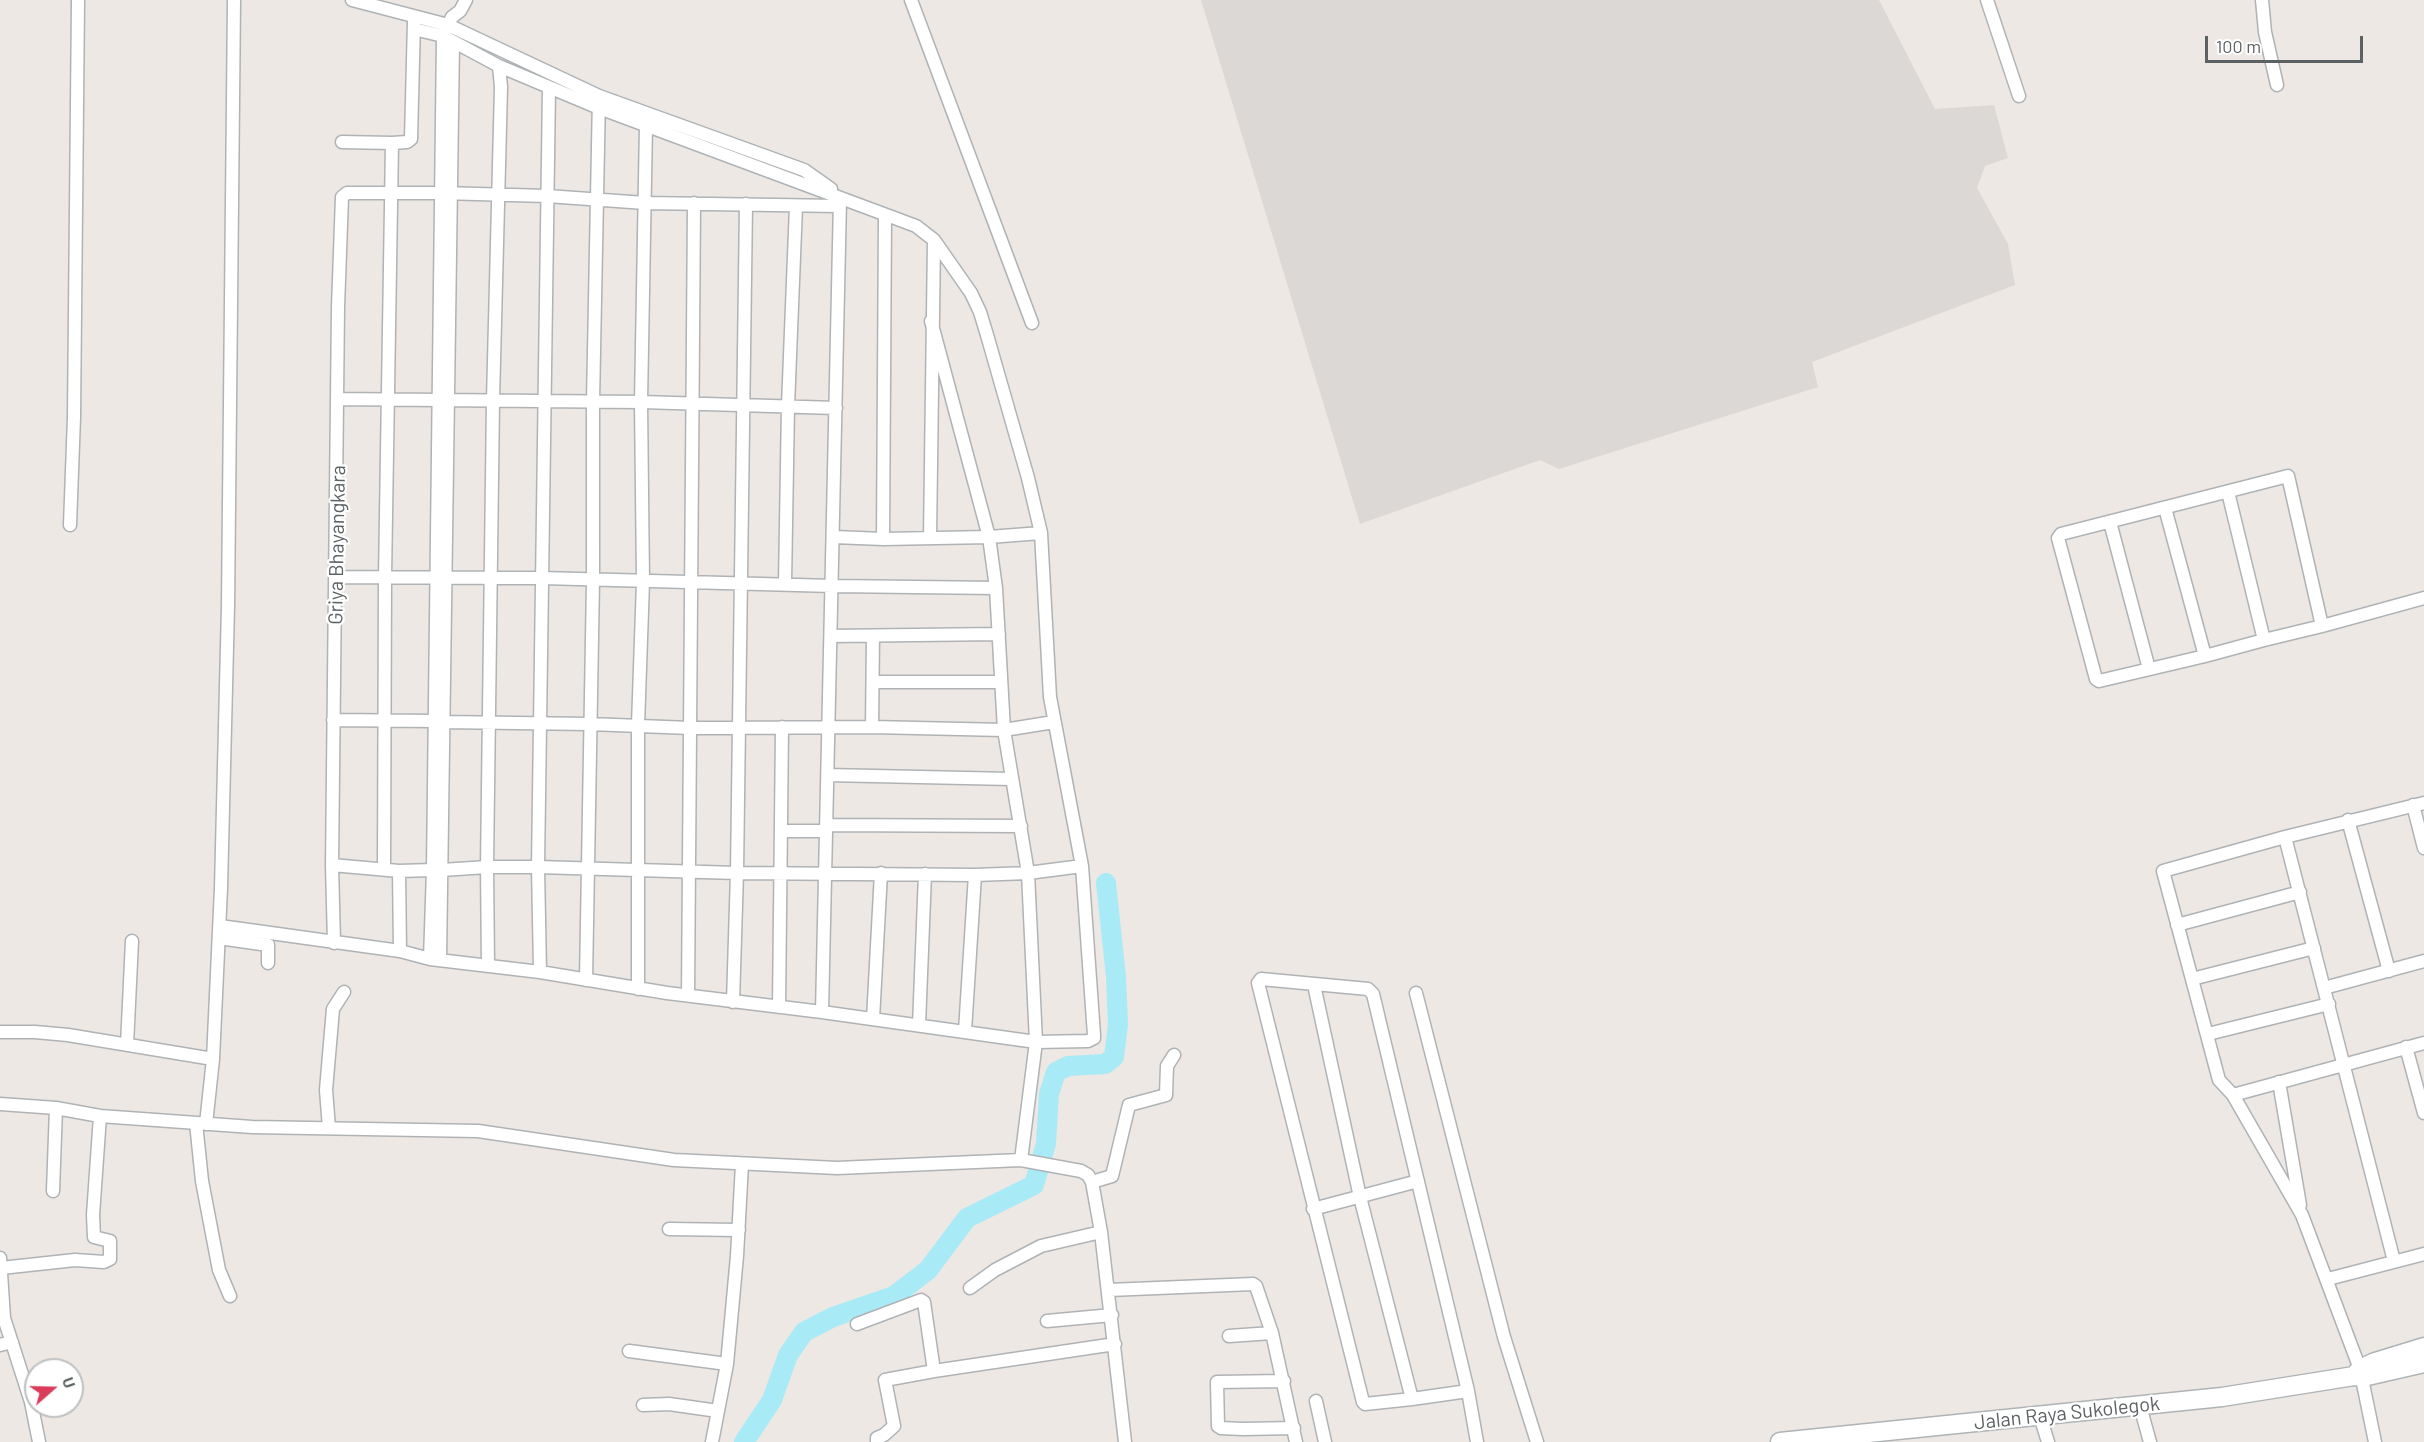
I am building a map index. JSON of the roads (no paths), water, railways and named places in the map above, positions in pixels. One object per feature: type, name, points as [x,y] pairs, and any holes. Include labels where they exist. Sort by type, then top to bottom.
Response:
[{"type":"street","points":[[70,525],[74,417],[78,0]]},
{"type":"street","points":[[230,1296],[219,1270],[202,1181],[201,1123],[213,1059],[219,932],[228,606],[234,0]]},
{"type":"street","points":[[435,959],[448,34],[466,0]]},
{"type":"street","points":[[910,0],[1032,323]]},
{"type":"street","points":[[1987,0],[2019,96]]},
{"type":"street","points":[[2262,0],[2265,32],[2277,85]]},
{"type":"street","points":[[219,932],[400,951],[435,959],[540,972],[638,989],[1036,1042],[1088,1041],[1094,1038],[1082,866],[1050,697],[1041,533],[1028,478],[980,312],[971,293],[934,240],[916,226],[841,200],[646,124],[448,34],[358,1]]},
{"type":"street","points":[[342,142],[392,144],[407,142],[412,136],[414,22]]},
{"type":"street","points":[[448,34],[499,66],[549,87],[804,170],[841,200]]},
{"type":"street","points":[[488,966],[487,867],[493,400],[501,87],[499,66]]},
{"type":"street","points":[[540,972],[538,867],[549,87]]},
{"type":"street","points":[[586,980],[599,102]]},
{"type":"street","points":[[638,989],[638,725],[643,582],[641,402],[646,124]]},
{"type":"street","points":[[384,868],[385,577],[392,144]]},
{"type":"street","name":"Griya Bhayangkara","points":[[334,943],[333,720],[341,200],[348,193],[390,192],[547,196],[645,203],[796,206],[841,200]]},
{"type":"street","points":[[822,1012],[841,200]]},
{"type":"street","points":[[688,995],[694,203]]},
{"type":"street","points":[[733,1002],[737,873],[746,204]]},
{"type":"street","points":[[785,583],[788,406],[796,206]]},
{"type":"street","points":[[883,538],[885,215]]},
{"type":"street","points":[[930,538],[931,321],[934,240]]},
{"type":"street","points":[[931,321],[989,537],[996,588],[1004,730],[1028,873],[1036,1042],[1021,1160]]},
{"type":"street","points":[[338,399],[544,400],[836,408]]},
{"type":"street","points":[[2322,626],[2288,476],[2061,534],[2058,538],[2096,679],[2100,681],[2205,656],[2322,626],[2424,598]]},
{"type":"street","points":[[2228,492],[2264,640]]},
{"type":"street","points":[[2165,508],[2205,656]]},
{"type":"street","points":[[2110,522],[2149,669]]},
{"type":"street","points":[[834,537],[989,537],[1041,533]]},
{"type":"street","points":[[336,577],[492,577],[996,588]]},
{"type":"street","points":[[831,636],[999,634]]},
{"type":"street","points":[[872,727],[873,636]]},
{"type":"street","points":[[873,682],[1001,682]]},
{"type":"street","points":[[333,720],[638,725],[690,728],[872,727],[1004,730],[1054,722]]},
{"type":"street","points":[[779,1007],[782,727]]},
{"type":"street","points":[[828,775],[1011,779]]},
{"type":"street","points":[[2375,1442],[2359,1374],[2328,1279],[2302,1215],[2234,1095],[2219,1080],[2163,870],[2348,820],[2419,804],[2424,848]]},
{"type":"street","points":[[2348,820],[2389,971]]},
{"type":"street","points":[[782,831],[826,828],[1021,826]]},
{"type":"street","points":[[2285,837],[2394,1262]]},
{"type":"street","points":[[332,865],[399,871],[538,867],[780,874],[975,875],[1028,873],[1082,866]]},
{"type":"street","points":[[399,871],[400,951]]},
{"type":"street","points":[[873,1019],[881,873]]},
{"type":"street","points":[[919,1025],[925,874]]},
{"type":"street","points":[[965,1031],[975,875]]},
{"type":"street","points":[[2177,925],[2300,892]]},
{"type":"street","points":[[219,932],[268,945],[268,963]]},
{"type":"street","points":[[128,1045],[132,941]]},
{"type":"street","points":[[2192,979],[2314,948]]},
{"type":"street","points":[[2325,988],[2424,961]]},
{"type":"street","points":[[1468,1391],[1365,1404],[1362,1402],[1258,983],[1261,979],[1368,988],[1373,994],[1468,1391],[1477,1442]]},
{"type":"street","points":[[1314,985],[1360,1197],[1412,1399]]},
{"type":"street","points":[[329,1128],[326,1090],[333,1009],[344,992]]},
{"type":"street","points":[[1416,993],[1504,1337],[1537,1442]]},
{"type":"street","points":[[2208,1034],[2329,1004]]},
{"type":"street","points":[[0,1032],[35,1032],[213,1059]]},
{"type":"street","points":[[2234,1095],[2424,1043]]},
{"type":"street","points":[[2406,1047],[2424,1113]]},
{"type":"street","points":[[1092,1182],[1112,1176],[1129,1105],[1166,1095],[1167,1066],[1174,1055]]},
{"type":"street","points":[[2279,1082],[2302,1215]]},
{"type":"street","points":[[0,1104],[56,1108],[100,1116],[201,1123],[478,1131],[674,1160],[837,1168],[1021,1160],[1081,1171],[1088,1175],[1092,1182],[1101,1232],[1125,1442]]},
{"type":"street","points":[[52,1191],[56,1108]]},
{"type":"street","points":[[1,1268],[75,1260],[104,1262],[110,1258],[110,1240],[94,1237],[93,1215],[100,1116]]},
{"type":"street","points":[[712,1442],[727,1364],[739,1230],[742,1164]]},
{"type":"street","points":[[1313,1209],[1418,1181]]},
{"type":"street","points":[[669,1229],[739,1230]]},
{"type":"street","points":[[970,1288],[995,1270],[1041,1246],[1101,1232]]},
{"type":"street","points":[[2328,1279],[2424,1254]]},
{"type":"street","points":[[0,1258],[6,1343],[31,1402],[39,1442]]},
{"type":"street","points":[[1109,1290],[1253,1284],[1259,1289],[1272,1333],[1296,1442]]},
{"type":"street","points":[[857,1324],[921,1300],[924,1302],[934,1371]]},
{"type":"street","points":[[1047,1321],[1112,1315]]},
{"type":"street","points":[[1229,1336],[1272,1333]]},
{"type":"street","points":[[877,1442],[877,1438],[894,1426],[885,1380],[1115,1344]]},
{"type":"street","points":[[2359,1374],[2384,1358],[2424,1347]]},
{"type":"street","points":[[629,1351],[727,1364]]},
{"type":"street","points":[[2359,1374],[2424,1363]]},
{"type":"street","name":"Jalan Raya Sukolegok","points":[[1780,1442],[1856,1438],[2222,1397],[2359,1374]]},
{"type":"street","points":[[1284,1381],[1217,1382],[1218,1426],[1243,1429],[1294,1428]]},
{"type":"street","points":[[1316,1401],[1325,1442]]},
{"type":"street","points":[[643,1405],[669,1404],[718,1411]]},
{"type":"street","points":[[2140,1406],[2150,1442]]},
{"type":"street","points":[[2040,1416],[2048,1442]]},
{"type":"waterway","points":[[744,1442],[772,1400],[788,1355],[804,1332],[833,1317],[894,1296],[928,1270],[967,1218],[1034,1185],[1046,1144],[1049,1094],[1056,1072],[1068,1066],[1105,1064],[1114,1057],[1118,1025],[1116,977],[1106,883]]}]
